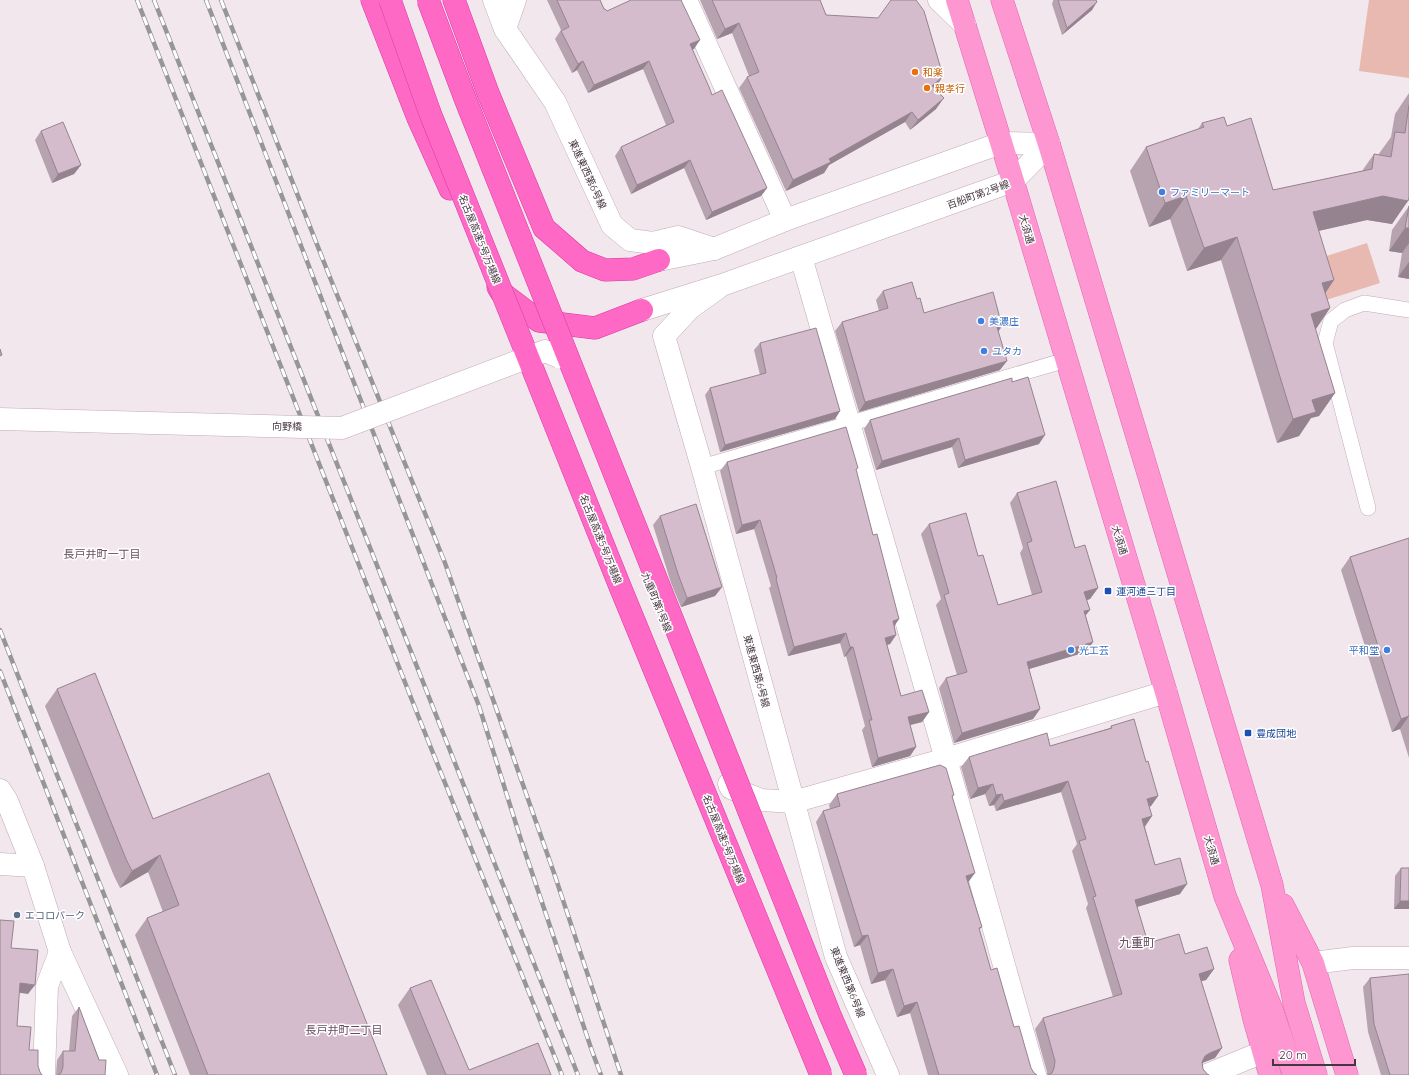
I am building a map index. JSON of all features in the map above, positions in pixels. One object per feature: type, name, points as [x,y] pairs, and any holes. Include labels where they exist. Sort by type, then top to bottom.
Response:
[{"type":"highway","points":[[372,0],[418,118],[476,245],[501,292],[539,321],[595,328],[642,310]]},
{"type":"highway","name":"名古屋高速5号万場線","points":[[390,0],[430,113],[462,194],[621,589],[821,1075]]},
{"type":"highway","points":[[428,0],[466,101],[649,563],[824,1000],[856,1075]]},
{"type":"highway","points":[[454,0],[488,93],[544,228],[582,261],[605,270],[633,269],[659,260]]},
{"type":"main road","name":"大須通","points":[[957,0],[1013,181],[1166,692],[1225,896],[1272,1010],[1294,1075]]},
{"type":"main road","points":[[1002,0],[1049,144],[1272,885],[1294,1003],[1316,1075]]},
{"type":"main road","points":[[1272,885],[1313,963],[1347,1075]]},
{"type":"main road","points":[[1225,896],[1270,1075]]},
{"type":"street","name":"東進東西第6号線","points":[[494,0],[505,29],[555,102],[612,225],[630,240],[653,243],[678,237],[714,249]]},
{"type":"street","points":[[505,29],[515,0]]},
{"type":"street","points":[[686,0],[785,220]]},
{"type":"street","points":[[939,0],[965,25]]},
{"type":"street","points":[[659,260],[714,249],[785,220],[1001,143],[1049,144]]},
{"type":"street","name":"百船町第2号線","points":[[642,310],[801,258],[1013,181],[1049,144]]},
{"type":"street","points":[[801,258],[946,759],[1035,1075]]},
{"type":"street","name":"東進東西第6号線","points":[[722,285],[690,308],[664,336],[702,467],[836,957],[888,1075]]},
{"type":"street","name":"向野橋","points":[[0,419],[342,428],[545,351],[559,357]]},
{"type":"street","name":"九重町第1号線","points":[[559,357],[731,788],[761,800],[793,802],[946,759],[1166,692]]},
{"type":"street","points":[[0,790],[7,801],[32,866],[60,952],[117,1075]]},
{"type":"street","points":[[0,864],[32,866]]},
{"type":"street","points":[[44,1075],[47,986],[60,952]]},
{"type":"street","points":[[1313,963],[1353,958],[1409,958]]},
{"type":"street","points":[[1206,1075],[1263,1052]]},
{"type":"lane","points":[[1368,508],[1325,343],[1332,322],[1345,310],[1364,303],[1409,310]]},
{"type":"lane","points":[[702,467],[1066,360]]},
{"type":"shaded area","points":[[1369,0],[1409,0],[1409,78],[1359,71]]},
{"type":"shaded area","points":[[1367,243],[1380,283],[1323,301],[1311,261]]},
{"type":"building","points":[[557,0],[600,0],[604,9],[607,11],[631,0],[681,0],[700,40],[690,44],[712,95],[722,90],[767,188],[712,212],[690,160],[637,185],[621,147],[674,122],[649,61],[594,85],[583,61],[578,64],[561,31],[569,27]]},
{"type":"building","points":[[712,0],[820,0],[826,15],[878,18],[891,0],[916,0],[924,11],[943,76],[932,86],[944,98],[918,120],[912,112],[829,159],[831,162],[793,180],[747,77],[759,72],[739,23],[725,29]]},
{"type":"building","points":[[1058,0],[1096,0],[1097,2],[1067,28]]},
{"type":"building","points":[[1409,105],[1408,201],[1383,196],[1313,212],[1334,280],[1322,283],[1330,308],[1311,314],[1335,393],[1312,400],[1316,412],[1293,419],[1237,237],[1204,248],[1186,196],[1165,203],[1146,147],[1204,127],[1202,123],[1224,117],[1227,126],[1251,118],[1273,190],[1372,169],[1374,154],[1391,157],[1395,132],[1405,133]]},
{"type":"building","points":[[63,122],[81,165],[58,174],[41,131]]},
{"type":"building","points":[[1409,206],[1409,228],[1405,228]]},
{"type":"building","points":[[912,282],[917,299],[920,298],[924,313],[993,292],[1002,326],[997,327],[1007,361],[865,402],[842,322],[888,308],[883,291]]},
{"type":"building","points":[[816,328],[840,411],[725,445],[710,388],[766,373],[760,343]]},
{"type":"building","points":[[1028,377],[1045,435],[965,460],[959,438],[882,461],[870,420],[1012,378],[1012,382]]},
{"type":"building","points":[[846,427],[858,468],[856,469],[873,535],[877,534],[899,619],[893,621],[896,635],[885,638],[901,696],[922,690],[929,712],[908,717],[916,747],[878,758],[869,720],[872,720],[853,647],[850,647],[846,633],[794,647],[776,579],[777,578],[760,520],[742,525],[727,462]]},
{"type":"building","points":[[1056,481],[1075,548],[1085,545],[1098,588],[1084,592],[1090,610],[1084,611],[1093,642],[1027,662],[1040,709],[962,733],[946,678],[967,672],[944,595],[949,593],[929,524],[966,513],[978,556],[983,555],[998,605],[1042,592],[1027,543],[1032,541],[1017,493]]},
{"type":"building","points":[[696,504],[722,587],[687,598],[660,516]]},
{"type":"building","name":"平和堂","points":[[1409,538],[1409,716],[1401,719],[1350,557]]},
{"type":"building","points":[[95,673],[153,819],[269,773],[387,1075],[208,1075],[147,918],[179,905],[160,855],[132,871],[57,689]]},
{"type":"building","points":[[1134,719],[1146,762],[1148,761],[1158,796],[1147,799],[1152,816],[1142,819],[1155,865],[1180,858],[1187,884],[1135,900],[1148,943],[1179,934],[1185,954],[1207,947],[1214,969],[1199,974],[1222,1048],[1205,1056],[1202,1062],[1203,1069],[1209,1075],[1048,1075],[1052,1073],[1055,1061],[1043,1018],[1122,994],[1093,897],[1096,896],[1079,841],[1086,839],[1068,781],[1004,801],[1002,794],[996,795],[993,784],[978,788],[969,757],[1047,733],[1050,746],[1112,728],[1111,726]]},
{"type":"building","points":[[940,765],[946,768],[954,795],[952,796],[975,873],[966,876],[982,927],[979,928],[991,970],[997,968],[1014,1027],[1019,1026],[1031,1068],[1037,1075],[939,1075],[917,1002],[904,1006],[893,969],[878,973],[868,935],[862,936],[823,811],[840,806],[837,794]]},
{"type":"building","points":[[1401,868],[1409,868],[1409,901],[1400,901]]},
{"type":"building","points":[[0,920],[14,921],[11,948],[38,950],[35,985],[20,983],[17,1026],[31,1027],[29,1050],[38,1050],[38,1066],[42,1075],[0,1075]]},
{"type":"building","points":[[1409,974],[1409,1075],[1390,1075],[1374,1024],[1370,978]]},
{"type":"building","points":[[431,980],[469,1070],[538,1043],[551,1075],[446,1075],[410,988]]},
{"type":"building","points":[[79,1007],[99,1060],[106,1060],[105,1075],[58,1075],[61,1073],[63,1067],[63,1051],[75,1051]]},
{"type":"railway","points":[[137,0],[419,718],[562,1075]]},
{"type":"railway","points":[[154,0],[578,1075]]},
{"type":"railway","points":[[206,0],[479,706],[521,840],[601,1075]]},
{"type":"railway","points":[[221,0],[329,275],[445,563],[554,873],[621,1075]]},
{"type":"railway","points":[[0,630],[175,1075]]},
{"type":"railway","points":[[0,671],[157,1075]]},
{"type":"place","name":"和楽","points":[[915,72]]},
{"type":"place","name":"親孝行","points":[[927,88]]},
{"type":"place","name":"ファミリーマート","points":[[1162,192]]},
{"type":"place","name":"美濃庄","points":[[981,321]]},
{"type":"place","name":"ユタカ","points":[[984,351]]},
{"type":"place","name":"運河通三丁目","points":[[1108,591]]},
{"type":"place","name":"光工芸","points":[[1071,650]]},
{"type":"place","name":"平和堂","points":[[1387,650]]},
{"type":"place","name":"豊成団地","points":[[1248,733]]},
{"type":"place","name":"エコロパーク","points":[[17,915]]},
{"type":"district","name":"長戸井町一丁目","points":[[102,554]]},
{"type":"district","name":"九重町","points":[[1137,943]]},
{"type":"district","name":"長戸井町二丁目","points":[[344,1030]]}]
